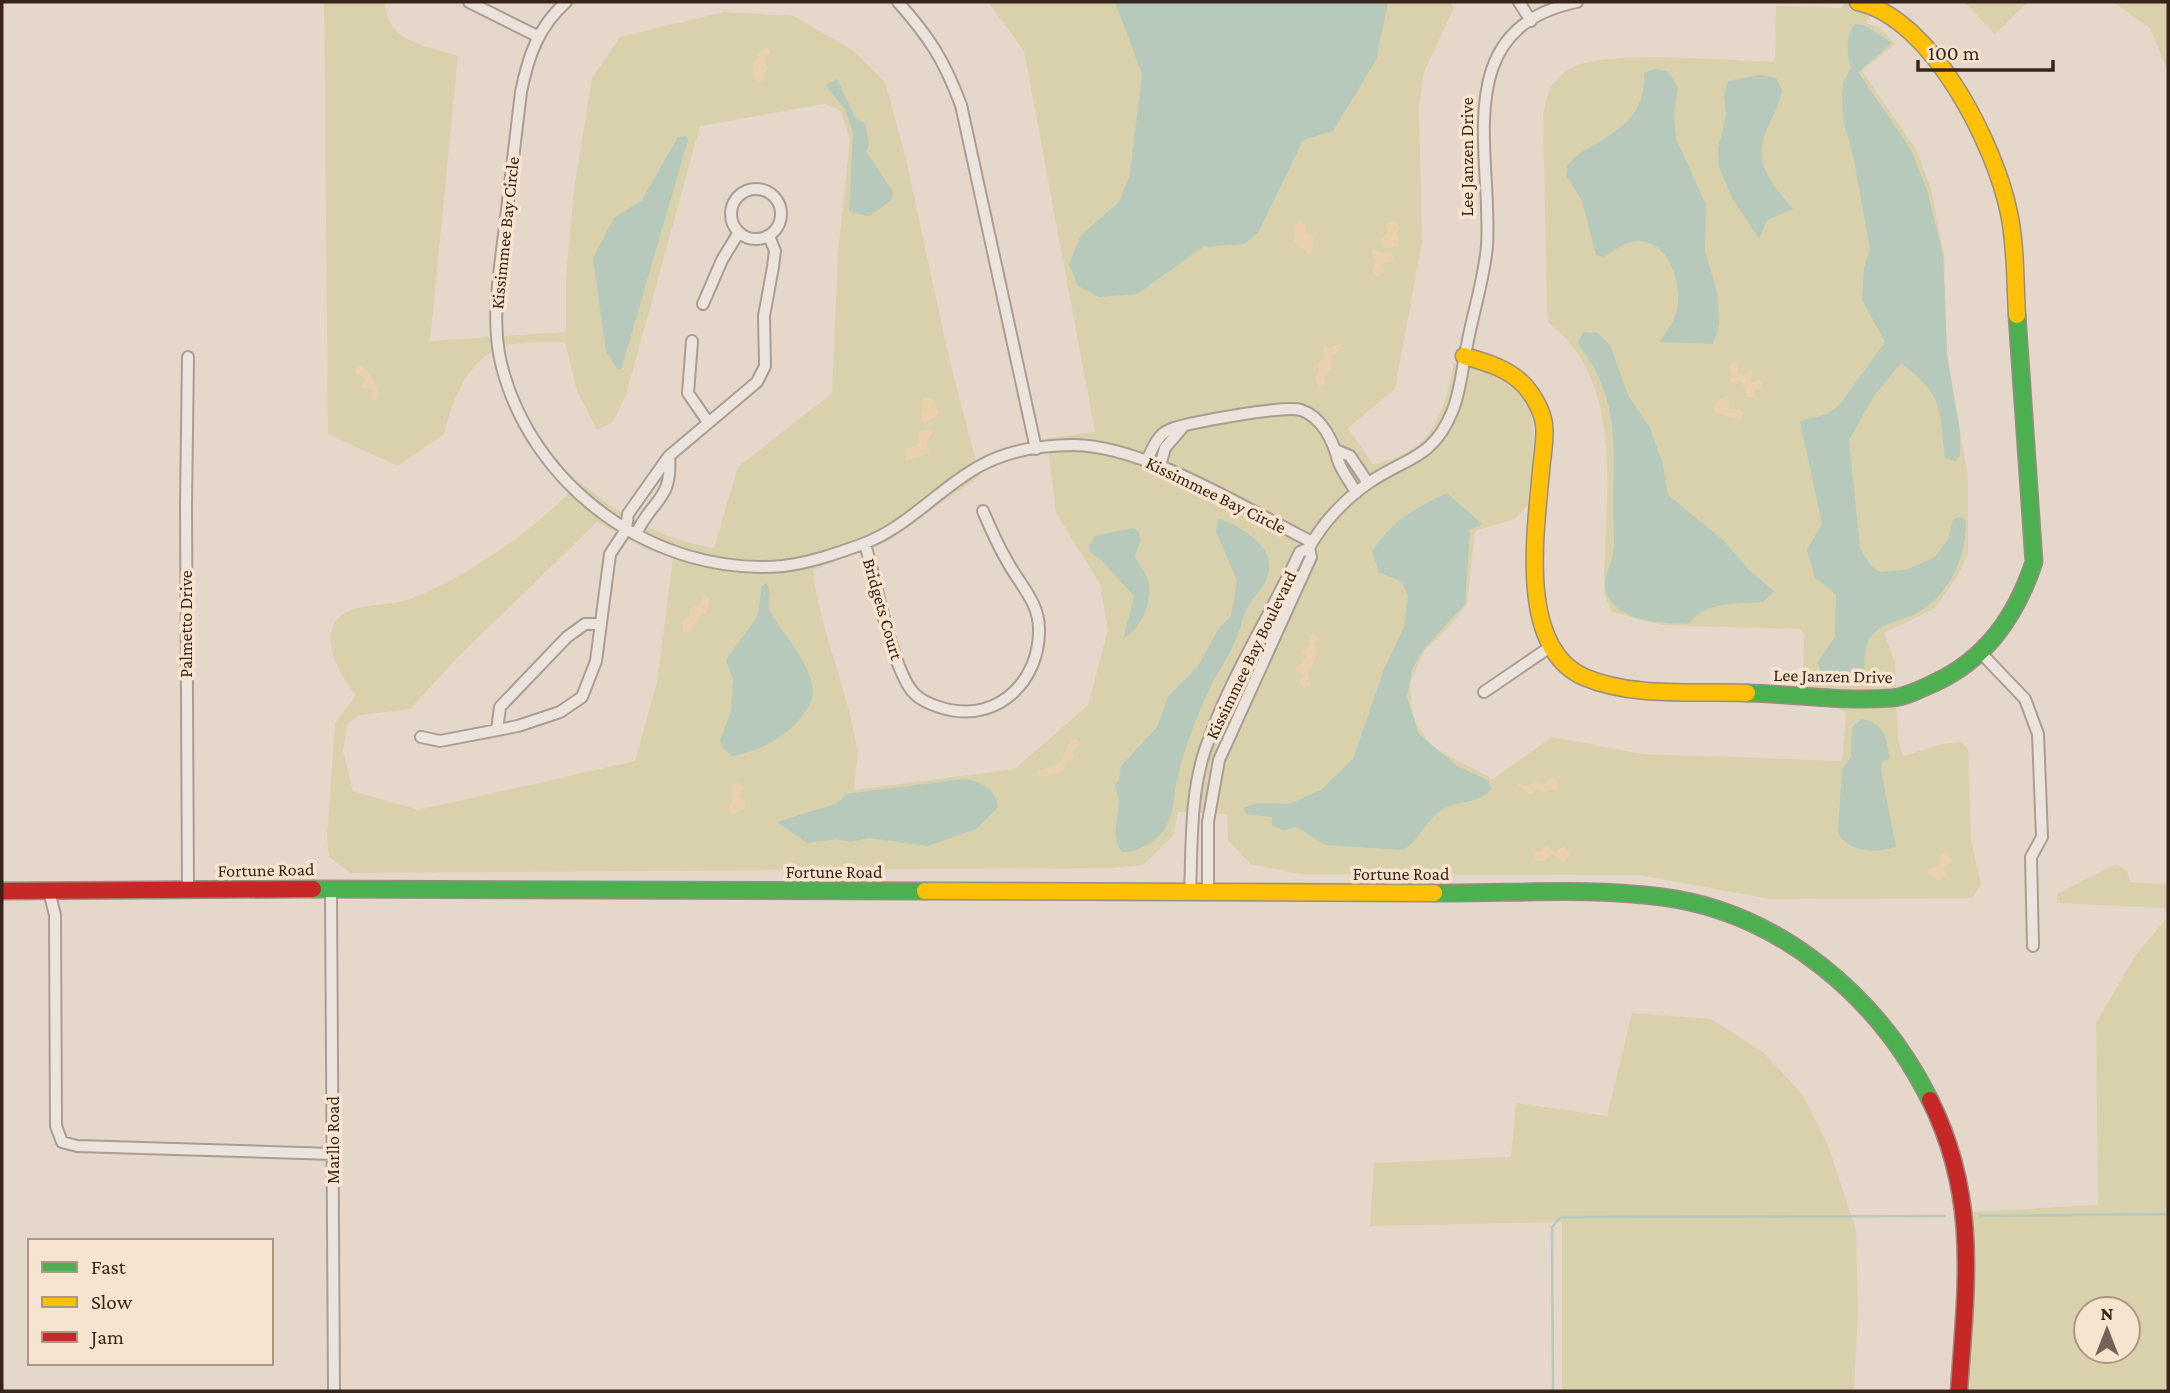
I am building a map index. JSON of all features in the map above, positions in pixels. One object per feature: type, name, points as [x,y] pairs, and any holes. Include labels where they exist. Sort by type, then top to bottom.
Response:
[{"type":"street","points":[[469,2],[537,36]]},
{"type":"street","name":"Kissimmee Bay Circle","points":[[566,2],[537,36],[528,59],[521,92],[496,307],[501,362],[520,415],[545,459],[572,489],[631,532],[672,552],[710,562],[748,566],[794,564],[864,544],[925,509],[978,467],[1008,454],[1084,446],[1115,450],[1147,460],[1311,545]]},
{"type":"street","points":[[898,2],[931,40],[947,66],[961,105],[1036,449]]},
{"type":"street","points":[[1519,2],[1531,21]]},
{"type":"street","name":"Lee Janzen Drive","points":[[1311,545],[1341,505],[1368,484],[1414,460],[1434,441],[1453,412],[1487,247],[1483,122],[1487,79],[1505,46],[1531,21],[1561,5],[1577,2]]},
{"type":"street","name":"Lee Janzen Drive","points":[[1464,356],[1503,367],[1522,381],[1539,404],[1544,424],[1544,457],[1534,574],[1538,617],[1550,647],[1569,668],[1600,683],[1641,689],[1893,698],[1919,691],[1956,672],[1980,652],[2006,628],[2026,590],[2034,562],[2010,215],[1999,171],[1978,128],[1937,59],[1901,24],[1858,2]]},
{"type":"street","points":[[757,188],[773,194],[781,208],[780,224],[769,236],[753,239],[739,232],[733,225],[732,208],[741,193],[757,188]]},
{"type":"street","points":[[703,304],[722,260],[739,232]]},
{"type":"street","points":[[631,532],[628,514],[668,456],[757,382],[765,366],[764,316],[775,251],[769,236]]},
{"type":"street","points":[[692,341],[688,393],[708,422]]},
{"type":"street","name":"Palmetto Drive","points":[[188,357],[188,891]]},
{"type":"street","points":[[1147,460],[1159,437],[1169,430],[1182,428],[1199,420],[1227,419],[1266,410],[1301,410],[1321,425],[1338,451],[1338,459],[1356,493]]},
{"type":"street","points":[[1160,466],[1165,448],[1182,428]]},
{"type":"street","points":[[1338,451],[1350,456],[1368,484]]},
{"type":"street","points":[[421,737],[440,741],[498,730],[559,712],[582,697],[596,661],[610,554],[667,489],[671,478],[668,456]]},
{"type":"street","name":"Bridgets Court","points":[[864,544],[899,667],[913,693],[936,707],[967,713],[992,708],[1026,680],[1036,655],[1040,629],[1035,606],[1006,560],[983,511]]},
{"type":"street","name":"Kissimmee Bay Boulevard","points":[[1190,893],[1192,827],[1204,752],[1240,672],[1300,552],[1311,545]]},
{"type":"street","name":"Kissimmee Bay Boulevard","points":[[1208,893],[1208,828],[1219,760],[1311,556],[1311,545]]},
{"type":"street","points":[[498,730],[500,707],[567,637],[585,624],[601,624]]},
{"type":"street","points":[[1484,692],[1550,647]]},
{"type":"street","points":[[1980,652],[2025,698],[2038,734],[2042,837],[2031,858],[2032,946]]},
{"type":"street","points":[[1240,672],[1256,678]]},
{"type":"street","points":[[1192,827],[1208,828]]},
{"type":"street","name":"Fortune Road","points":[[2,891],[331,888],[1611,894],[1665,897],[1762,930],[1820,963],[1872,1012],[1911,1063],[1936,1111],[1954,1160],[1967,1230],[1959,1391]]},
{"type":"street","name":"Marllo Road","points":[[331,888],[334,1391]]},
{"type":"street","points":[[49,891],[54,915],[56,1126],[62,1142],[78,1146],[333,1154]]},
{"type":"shaded area","points":[[324,2],[385,2],[392,26],[400,34],[422,45],[458,56],[430,341],[566,332],[566,278],[574,190],[592,78],[620,37],[724,12],[794,16],[854,51],[885,82],[906,159],[949,358],[980,476],[888,541],[813,570],[821,615],[853,725],[857,747],[854,790],[1015,769],[1088,705],[1108,630],[1100,584],[1056,513],[1047,438],[1095,432],[1024,51],[988,2],[1450,2],[1454,8],[1424,72],[1419,108],[1422,242],[1395,389],[1348,428],[1373,464],[1409,451],[1432,429],[1445,400],[1454,363],[1482,367],[1512,381],[1530,407],[1535,441],[1528,505],[1515,519],[1475,531],[1467,604],[1448,628],[1424,651],[1410,683],[1413,718],[1432,747],[1493,779],[1552,737],[1643,754],[1842,761],[1846,713],[1803,687],[1804,635],[1801,629],[1661,625],[1612,612],[1604,594],[1607,486],[1601,413],[1591,379],[1574,349],[1549,323],[1547,309],[1543,115],[1553,84],[1568,70],[1584,63],[1607,59],[1667,57],[1775,62],[1776,6],[1842,8],[1845,2],[1876,2],[1866,23],[1880,28],[1895,44],[1862,71],[1916,149],[1931,189],[1944,255],[1947,353],[1968,477],[1968,554],[1957,577],[1934,609],[1884,633],[1895,662],[1898,741],[1903,756],[1943,744],[1961,742],[1968,749],[1971,839],[1981,884],[1973,898],[1770,899],[1638,875],[1301,874],[1250,864],[1228,840],[1227,814],[1178,812],[1173,836],[1143,865],[1112,868],[351,873],[329,857],[327,837],[335,723],[356,695],[335,661],[330,641],[335,622],[342,615],[360,607],[410,599],[456,577],[522,534],[580,482],[611,506],[642,524],[694,544],[714,548],[738,467],[832,393],[838,252],[850,140],[840,110],[825,104],[700,126],[626,395],[613,422],[597,430],[577,391],[565,342],[529,343],[509,345],[483,358],[473,368],[458,393],[444,434],[398,466],[328,434]],"holes":[[[597,522],[645,549],[673,558],[657,682],[635,761],[418,810],[353,791],[343,751],[347,724],[360,715],[410,709],[457,658]]]},
{"type":"shaded area","points":[[1115,2],[1388,2],[1376,60],[1333,131],[1303,140],[1258,233],[1244,244],[1203,247],[1137,294],[1099,297],[1078,286],[1069,265],[1081,235],[1119,202],[1130,174],[1142,74]]},
{"type":"shaded area","points":[[1964,2],[2028,2],[1995,34]]},
{"type":"shaded area","points":[[2113,2],[2168,2],[2168,72],[2150,28]]},
{"type":"shaded area","points":[[1855,24],[1864,25],[1892,43],[1858,72],[1911,150],[1927,190],[1943,255],[1947,356],[1960,432],[1960,455],[1956,461],[1945,458],[1940,414],[1933,395],[1926,385],[1901,363],[1874,396],[1849,440],[1860,548],[1871,566],[1880,572],[1906,570],[1935,557],[1949,538],[1953,519],[1961,517],[1966,521],[1959,561],[1954,574],[1939,596],[1917,613],[1876,632],[1866,647],[1864,671],[1843,682],[1821,674],[1818,662],[1835,637],[1836,594],[1815,578],[1807,550],[1822,524],[1800,421],[1828,414],[1841,403],[1885,342],[1862,300],[1864,268],[1870,248],[1852,150],[1843,120],[1843,83],[1851,68],[1848,40]]},
{"type":"shaded area","points":[[1655,69],[1667,71],[1678,87],[1674,116],[1676,138],[1706,205],[1705,251],[1718,295],[1719,325],[1713,344],[1659,342],[1674,319],[1678,304],[1677,284],[1670,264],[1657,247],[1638,241],[1625,244],[1604,257],[1596,255],[1582,201],[1566,175],[1568,164],[1575,157],[1614,133],[1633,115],[1643,90],[1644,73]]},
{"type":"shaded area","points":[[1760,75],[1776,78],[1782,90],[1762,143],[1763,164],[1772,182],[1793,209],[1767,220],[1759,239],[1732,198],[1719,167],[1718,149],[1726,115],[1724,95],[1728,81]]},
{"type":"shaded area","points":[[837,79],[856,119],[865,123],[869,145],[866,151],[893,192],[892,200],[869,216],[849,212],[853,132],[845,109],[825,85]]},
{"type":"shaded area","points":[[686,136],[688,140],[621,370],[617,369],[606,351],[593,258],[614,218],[642,200],[678,137]]},
{"type":"shaded area","points":[[1583,332],[1598,333],[1610,345],[1628,395],[1649,426],[1663,464],[1668,495],[1722,539],[1751,572],[1774,591],[1763,602],[1713,607],[1696,616],[1689,624],[1657,622],[1635,617],[1617,608],[1610,600],[1605,583],[1614,547],[1613,437],[1607,399],[1591,362],[1578,343]]},
{"type":"shaded area","points":[[1447,493],[1482,524],[1470,530],[1465,604],[1424,649],[1412,669],[1407,697],[1419,734],[1456,765],[1489,781],[1491,790],[1479,798],[1439,812],[1404,850],[1325,845],[1297,827],[1283,830],[1272,826],[1272,817],[1246,814],[1243,808],[1257,803],[1289,804],[1321,790],[1353,759],[1384,669],[1404,627],[1408,597],[1402,582],[1379,572],[1372,552],[1387,532],[1405,516]]},
{"type":"shaded area","points":[[1218,519],[1241,529],[1263,548],[1269,562],[1267,578],[1246,611],[1234,643],[1197,718],[1183,758],[1169,821],[1148,845],[1123,852],[1116,841],[1119,796],[1115,785],[1119,780],[1121,766],[1157,727],[1168,697],[1198,666],[1219,628],[1231,616],[1237,581],[1216,531]]},
{"type":"shaded area","points":[[1133,528],[1139,532],[1140,541],[1135,556],[1148,580],[1149,595],[1141,621],[1124,637],[1134,596],[1101,560],[1090,552],[1089,545],[1095,536]]},
{"type":"shaded area","points":[[766,583],[771,613],[804,662],[813,695],[801,718],[781,736],[757,749],[732,756],[720,741],[731,711],[733,679],[726,660],[757,617],[762,586]]},
{"type":"shaded area","points":[[1862,719],[1880,728],[1889,751],[1890,759],[1883,761],[1881,770],[1896,847],[1888,849],[1856,848],[1843,840],[1838,833],[1842,769],[1851,757],[1852,727]]},
{"type":"shaded area","points":[[964,779],[990,790],[998,807],[976,829],[928,846],[869,838],[850,842],[837,839],[807,843],[777,822],[836,804],[846,794]]},
{"type":"shaded area","points":[[2116,864],[2127,871],[2130,882],[2168,884],[2168,1391],[1966,1391],[1970,1212],[2098,1205],[2096,1023],[2135,956],[2166,919],[2165,908],[2057,903],[2057,894]]},
{"type":"shaded area","points":[[1632,1013],[1711,1019],[1764,1053],[1803,1095],[1829,1148],[1856,1230],[1858,1311],[1854,1391],[1562,1391],[1562,1222],[1370,1226],[1374,1163],[1511,1157],[1516,1103],[1607,1116]]},
{"type":"sand","points":[[764,48],[770,49],[770,54],[764,59],[769,69],[764,73],[764,81],[759,83],[754,79],[752,64]]},
{"type":"sand","points":[[1394,220],[1401,228],[1396,234],[1399,240],[1397,247],[1385,248],[1380,240],[1388,232],[1385,224]]},
{"type":"sand","points":[[1300,221],[1305,224],[1306,232],[1314,236],[1311,255],[1294,242],[1295,225]]},
{"type":"sand","points":[[1372,248],[1395,257],[1391,262],[1383,264],[1385,272],[1378,277],[1372,271],[1376,261],[1371,254]]},
{"type":"sand","points":[[1339,344],[1343,348],[1331,356],[1332,367],[1323,375],[1326,384],[1320,388],[1315,378],[1319,371],[1318,363],[1323,359],[1324,346],[1331,348]]},
{"type":"sand","points":[[1734,363],[1738,365],[1738,374],[1743,376],[1752,370],[1750,383],[1759,380],[1763,385],[1761,389],[1754,390],[1754,397],[1747,397],[1742,382],[1737,380],[1728,385],[1731,375],[1729,366]]},
{"type":"sand","points":[[360,365],[368,372],[379,391],[377,401],[370,398],[373,389],[362,388],[365,378],[355,373],[356,367]]},
{"type":"sand","points":[[1728,396],[1729,409],[1740,409],[1743,414],[1740,420],[1715,413],[1713,407],[1719,399]]},
{"type":"sand","points":[[922,397],[933,399],[939,414],[924,423],[920,414],[923,407]]},
{"type":"sand","points":[[931,429],[933,432],[927,441],[929,453],[906,461],[904,452],[919,443],[918,431]]},
{"type":"sand","points":[[704,594],[710,599],[706,613],[698,618],[690,632],[683,632],[683,619],[690,617],[690,609],[699,605]]},
{"type":"sand","points":[[1313,633],[1319,639],[1314,645],[1318,652],[1308,673],[1311,684],[1305,688],[1299,683],[1303,674],[1295,670],[1306,657],[1302,651],[1310,645],[1310,635]]},
{"type":"sand","points":[[1077,739],[1081,744],[1073,750],[1074,758],[1066,762],[1064,770],[1052,776],[1038,776],[1035,772],[1060,763],[1070,740]]},
{"type":"sand","points":[[1553,777],[1558,783],[1557,792],[1551,790],[1544,793],[1538,789],[1531,794],[1517,785],[1522,783],[1527,786],[1535,780],[1544,785]]},
{"type":"sand","points":[[737,782],[744,787],[739,796],[745,803],[745,809],[732,814],[727,810],[732,802],[732,785]]},
{"type":"sand","points":[[1546,845],[1555,852],[1564,846],[1571,855],[1563,862],[1552,854],[1544,861],[1534,860],[1535,852],[1542,851]]},
{"type":"sand","points":[[1946,851],[1953,862],[1944,868],[1946,876],[1939,880],[1928,873],[1928,869],[1939,865],[1940,856]]},
{"type":"waterway","points":[[1980,1216],[2168,1214]]},
{"type":"waterway","points":[[1553,1391],[1552,1227],[1561,1217],[1945,1216]]},
{"type":"traffic: fast","points":[[1747,693],[1856,699],[1901,696],[1922,689],[1968,662],[1983,649],[2008,618],[2034,562],[2017,315]]},
{"type":"traffic: fast","points":[[313,889],[925,891]]},
{"type":"traffic: fast","points":[[1434,893],[1634,894],[1705,906],[1746,921],[1785,941],[1821,965],[1854,994],[1909,1062],[1930,1100]]},
{"type":"traffic: slow","points":[[1858,2],[1885,13],[1911,33],[1935,58],[1975,121],[2002,185],[2009,213],[2017,315]]},
{"type":"traffic: slow","points":[[1464,356],[1489,364],[1519,380],[1528,390],[1541,414],[1545,436],[1536,524],[1535,585],[1548,640],[1563,662],[1584,677],[1623,688],[1664,692],[1747,693]]},
{"type":"traffic: slow","points":[[925,891],[1434,893]]},
{"type":"traffic: jam","points":[[2,891],[313,889]]},
{"type":"traffic: jam","points":[[1930,1100],[1946,1136],[1963,1207],[1966,1279],[1959,1391]]}]
